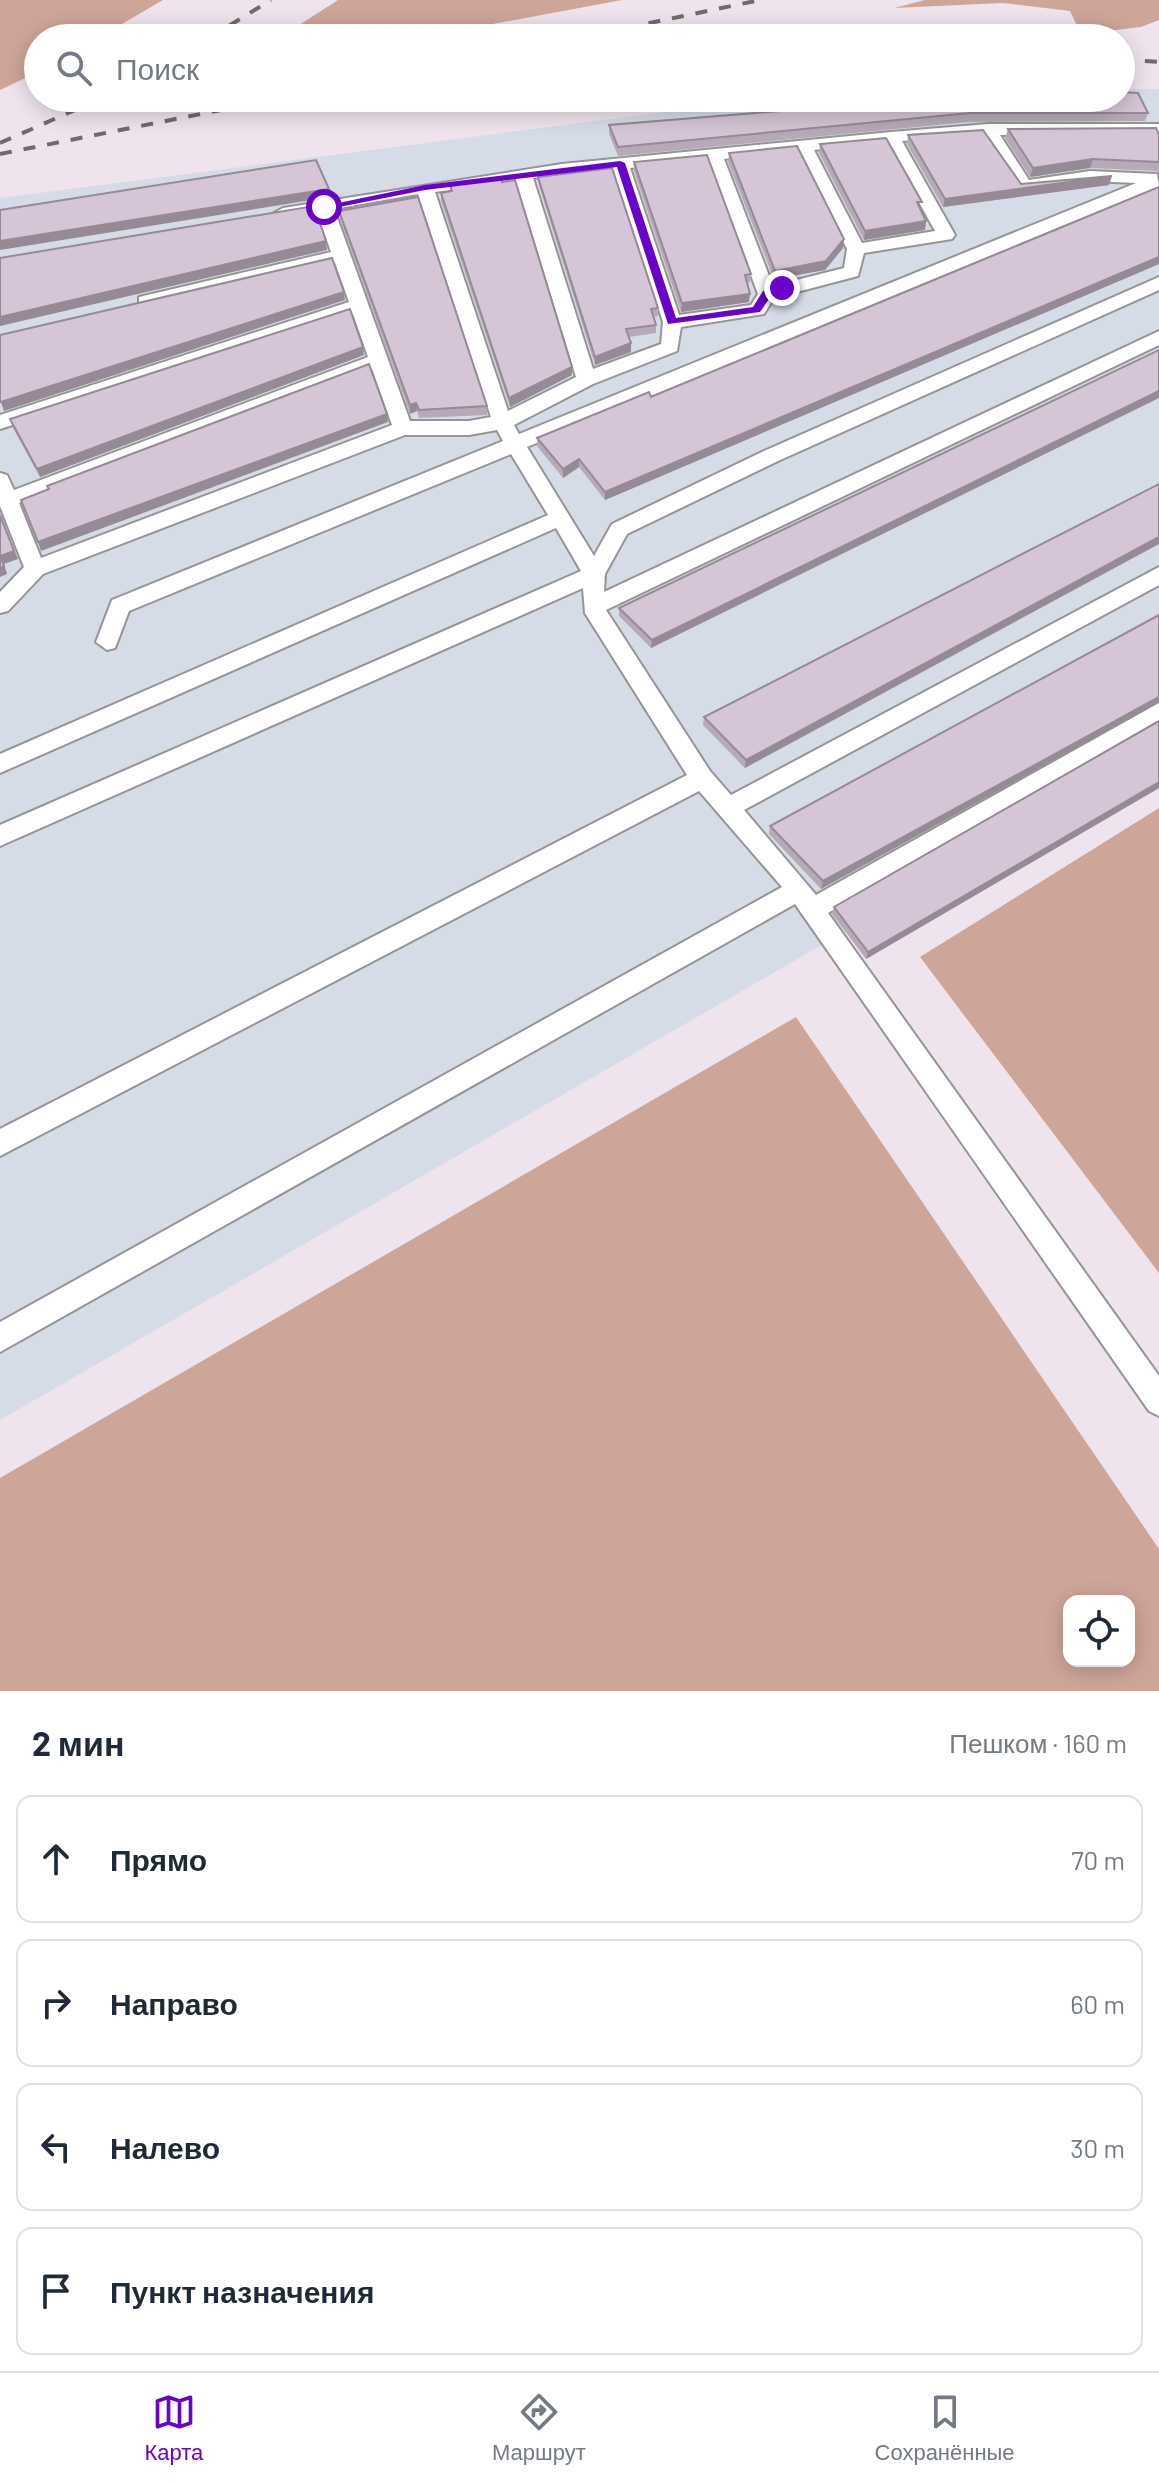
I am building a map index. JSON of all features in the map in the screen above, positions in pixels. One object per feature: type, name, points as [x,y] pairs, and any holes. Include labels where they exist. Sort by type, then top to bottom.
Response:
[{"type":"lane","points":[[262,217],[425,188],[620,163],[988,129],[1159,129]]},
{"type":"lane","points":[[988,129],[1024,186],[1090,176],[1159,180]]},
{"type":"lane","points":[[856,249],[946,235],[891,137]]},
{"type":"lane","points":[[672,322],[757,310],[767,294],[852,272],[856,249],[804,147]]},
{"type":"lane","points":[[715,156],[767,294]]},
{"type":"lane","points":[[0,605],[35,569],[403,428],[469,428],[502,422],[559,396],[586,379],[670,347],[672,322],[620,163]]},
{"type":"lane","points":[[523,174],[586,379]]},
{"type":"lane","points":[[107,642],[120,606],[512,442],[1159,180]]},
{"type":"lane","points":[[425,188],[502,422],[594,574]]},
{"type":"lane","points":[[324,207],[376,361],[403,428]]},
{"type":"lane","points":[[123,306],[339,256]]},
{"type":"lane","points":[[1159,283],[771,456],[619,529],[594,574],[593,607],[702,778],[805,900],[1159,1401]]},
{"type":"lane","points":[[0,422],[357,306]]},
{"type":"lane","points":[[593,607],[1159,337]]},
{"type":"lane","points":[[35,569],[4,490],[376,361]]},
{"type":"lane","points":[[0,764],[559,518]]},
{"type":"lane","points":[[0,836],[594,574]]},
{"type":"lane","points":[[728,808],[1159,575]]},
{"type":"lane","points":[[0,1338],[805,900],[1159,712]]},
{"type":"lane","points":[[0,1143],[702,778]]},
{"type":"shaded area","points":[[0,0],[163,0],[122,24],[24,24],[24,79],[0,90]]},
{"type":"shaded area","points":[[338,0],[622,0],[493,24],[301,24]]},
{"type":"shaded area","points":[[925,0],[1159,0],[1159,20],[1135,28],[1135,24],[1076,24],[1070,11],[1003,3],[894,8]]},
{"type":"shaded area","points":[[1135,89],[1159,89],[1159,750],[0,1420],[0,198],[666,112],[1135,112]]},
{"type":"shaded area","points":[[1159,808],[1159,1273],[920,957]]},
{"type":"shaded area","points":[[796,1017],[1159,1549],[1159,1691],[0,1691],[0,1478]]},
{"type":"building","points":[[1135,93],[1138,93],[1148,113],[970,113],[618,147],[609,125],[767,112],[1135,112]]},
{"type":"building","points":[[1156,128],[1159,162],[1093,159],[1033,168],[1008,129]]},
{"type":"building","points":[[983,130],[1021,184],[1112,176],[945,199],[908,135]]},
{"type":"building","points":[[886,138],[922,202],[917,202],[926,221],[865,231],[820,144]]},
{"type":"building","points":[[797,146],[844,239],[826,261],[775,271],[729,153]]},
{"type":"building","points":[[707,155],[751,274],[745,275],[750,294],[682,303],[634,162]]},
{"type":"building","points":[[316,160],[329,189],[0,241],[0,210]]},
{"type":"building","points":[[612,168],[658,308],[651,309],[656,325],[626,329],[631,343],[595,357],[538,177]]},
{"type":"building","points":[[501,178],[502,182],[515,180],[572,367],[509,398],[441,193],[452,191],[450,185]]},
{"type":"building","points":[[1159,187],[1159,257],[605,492],[579,459],[563,469],[537,438],[649,392],[651,397]]},
{"type":"building","points":[[418,197],[487,406],[419,410],[416,403],[410,405],[339,211]]},
{"type":"building","points":[[314,206],[326,241],[0,317],[0,258]]},
{"type":"building","points":[[332,258],[344,292],[0,401],[0,335]]},
{"type":"building","points":[[350,309],[363,347],[37,469],[10,419]]},
{"type":"building","points":[[1159,350],[1159,391],[652,640],[619,608]]},
{"type":"building","points":[[369,364],[387,414],[38,542],[21,500],[49,489],[47,486]]},
{"type":"building","points":[[1159,484],[1159,537],[746,760],[704,717]]},
{"type":"building","points":[[0,515],[14,551],[0,556]]},
{"type":"building","points":[[1159,615],[1159,697],[823,881],[770,826]]},
{"type":"building","points":[[1159,721],[1159,782],[868,952],[834,907]]},
{"type":"railway","points":[[232,24],[271,0]]},
{"type":"railway","points":[[645,24],[760,0]]},
{"type":"railway","points":[[1135,60],[1159,62]]},
{"type":"railway","points":[[0,143],[70,112]]},
{"type":"railway","points":[[0,154],[211,112]]},
{"type":"route","points":[[324,207],[425,188],[620,163],[672,322],[757,310],[767,294],[782,288]]}]
